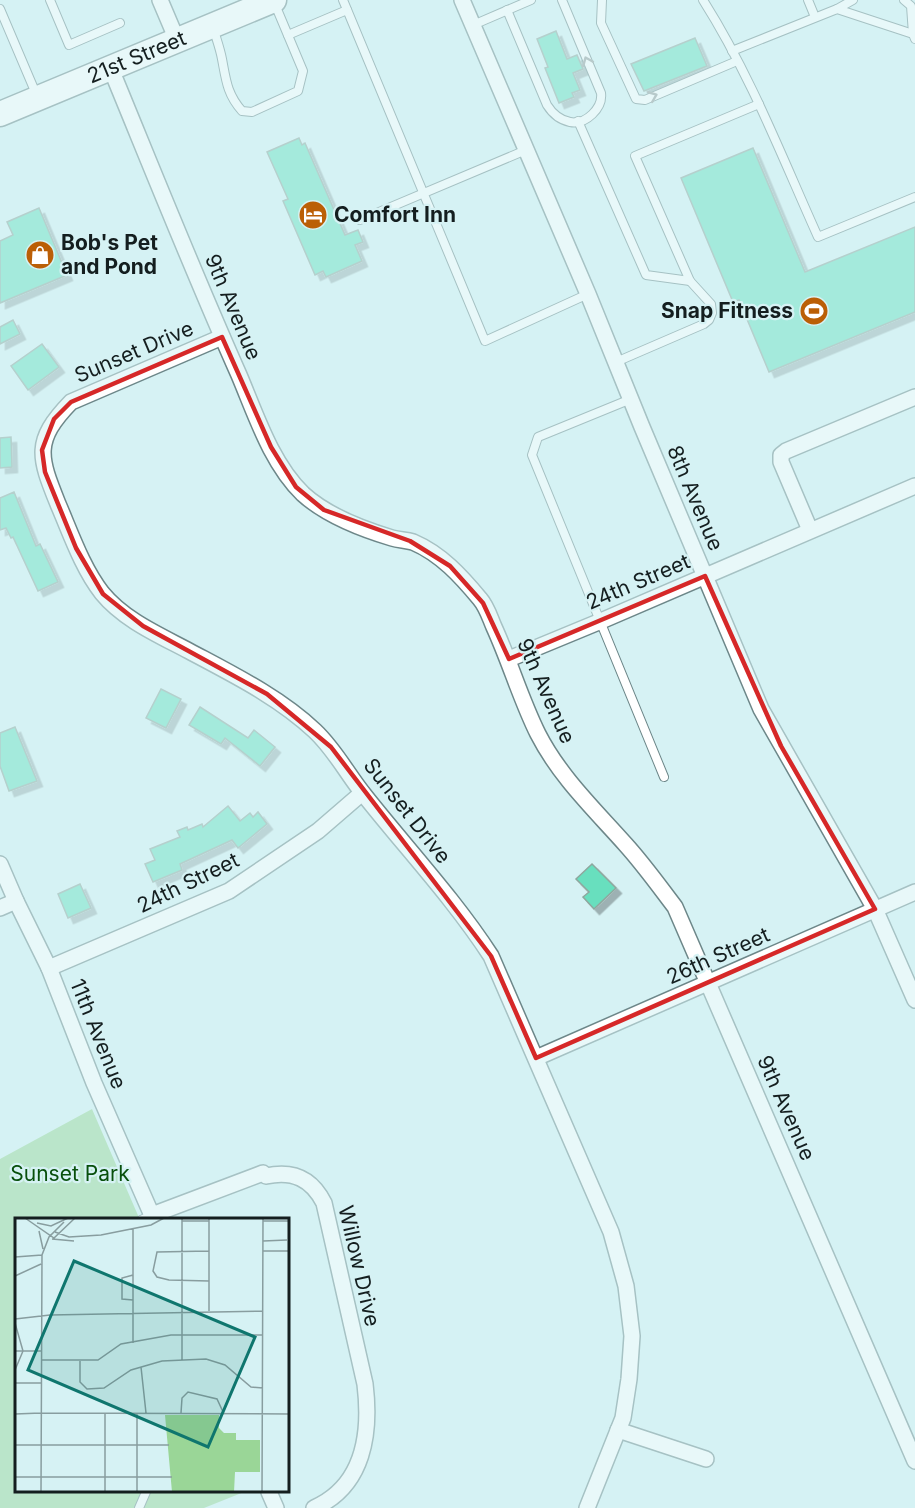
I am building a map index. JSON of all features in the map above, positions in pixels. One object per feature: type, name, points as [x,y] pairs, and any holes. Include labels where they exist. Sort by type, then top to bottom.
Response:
[{"type":"main road","name":"21st Street","points":[[0,114],[273,0]]},
{"type":"street","points":[[160,0],[177,40]]},
{"type":"street","name":"8th Avenue","points":[[462,0],[588,294],[761,709],[875,909],[915,1000]]},
{"type":"street","name":"9th Avenue","points":[[111,69],[222,337],[282,468],[296,487],[324,510],[384,535],[410,541],[431,552],[450,566],[483,603],[509,659],[538,736],[574,789],[628,846],[675,907],[915,1461]]},
{"type":"street","name":"Sunset Drive","points":[[222,337],[71,402],[54,419],[47,436],[42,450],[45,472],[76,548],[103,594],[143,626],[267,694],[312,729],[331,747],[362,793],[470,923],[492,956],[611,1232],[626,1286],[632,1336],[623,1418],[587,1508]]},
{"type":"street","points":[[810,530],[781,462],[781,455],[915,397]]},
{"type":"street","name":"24th Street","points":[[509,659],[915,486]]},
{"type":"street","name":"24th Street","points":[[49,969],[228,891],[318,831],[362,793]]},
{"type":"street","name":"11th Avenue","points":[[0,864],[49,969],[149,1218]]},
{"type":"street","name":"26th Street","points":[[537,1058],[915,892]]},
{"type":"street","points":[[0,908],[16,901]]},
{"type":"street","name":"Willow Drive","points":[[149,1218],[263,1173],[266,1176],[278,1173],[301,1178],[318,1193],[324,1203],[368,1403],[367,1429],[355,1472],[339,1493],[314,1508]]},
{"type":"street","points":[[618,1430],[705,1459]]},
{"type":"street","points":[[270,1493],[276,1508]]},
{"type":"lane","points":[[50,0],[69,45],[120,24]]},
{"type":"lane","points":[[212,26],[222,57],[224,79],[234,102],[242,111],[252,112],[298,91],[303,71],[273,0]]},
{"type":"lane","points":[[343,0],[485,341],[588,294]]},
{"type":"lane","points":[[473,25],[531,0]]},
{"type":"lane","points":[[507,10],[547,105],[561,119],[568,122],[578,121],[596,111],[602,100],[562,0]]},
{"type":"lane","points":[[602,0],[601,22],[634,97],[641,101],[736,61]]},
{"type":"lane","points":[[703,0],[759,104],[818,237],[915,197]]},
{"type":"lane","points":[[808,0],[815,17]]},
{"type":"lane","points":[[732,51],[837,9],[853,0]]},
{"type":"lane","points":[[837,9],[914,36],[911,6],[904,0]]},
{"type":"lane","points":[[0,9],[38,98]]},
{"type":"lane","points":[[288,35],[347,10]]},
{"type":"lane","points":[[616,362],[704,324],[712,313],[711,304],[690,281],[635,156],[759,104]]},
{"type":"lane","points":[[578,121],[646,275],[690,281]]},
{"type":"lane","points":[[360,220],[526,150]]},
{"type":"lane","points":[[631,399],[538,437],[532,455],[664,777]]},
{"type":"lane","points":[[139,1508],[145,1493]]},
{"type":"highlighted area","points":[[222,337],[271,447],[296,487],[324,510],[410,541],[450,566],[483,603],[509,659],[705,576],[781,746],[875,909],[536,1058],[491,956],[331,747],[267,694],[143,626],[103,594],[76,548],[45,472],[42,450],[54,419],[71,402]]},
{"type":"green space","name":"Sunset Park","points":[[92,1109],[139,1218],[15,1218],[15,1493],[242,1493],[204,1508],[0,1508],[0,1159]]},
{"type":"building","points":[[556,31],[567,59],[577,55],[583,69],[573,73],[580,90],[572,93],[574,97],[559,103],[545,68],[548,67],[537,39]]},
{"type":"building","points":[[695,38],[707,66],[644,91],[631,64]]},
{"type":"building","name":"Comfort Inn","points":[[299,138],[302,145],[305,143],[345,235],[358,230],[363,242],[355,245],[362,261],[326,277],[323,271],[315,275],[283,201],[288,199],[267,152]]},
{"type":"building","points":[[753,148],[805,272],[915,227],[915,312],[769,372],[739,300],[733,302],[681,178]]},
{"type":"building","name":"Bob's Pet and Pond","points":[[39,208],[67,275],[0,303],[0,241],[13,235],[7,222]]},
{"type":"building","points":[[13,320],[20,334],[0,344],[0,327]]},
{"type":"building","points":[[42,344],[59,367],[28,390],[11,366]]},
{"type":"building","points":[[11,437],[12,467],[0,468],[0,438]]},
{"type":"building","points":[[14,492],[36,546],[40,544],[58,582],[38,591],[13,537],[11,538],[6,528],[0,530],[0,498]]},
{"type":"building","points":[[161,689],[181,699],[166,728],[146,718]]},
{"type":"building","points":[[200,707],[248,738],[254,730],[275,747],[260,766],[225,738],[221,744],[189,725]]},
{"type":"building","points":[[15,727],[37,781],[9,791],[0,766],[0,733]]},
{"type":"building","points":[[228,806],[240,821],[250,813],[253,817],[258,812],[267,824],[238,848],[232,840],[180,864],[182,870],[153,882],[145,864],[155,860],[150,849],[180,837],[177,831],[187,827],[188,830],[202,824],[203,827]]},
{"type":"building","points":[[592,864],[616,888],[594,909],[583,897],[589,892],[576,879]]},
{"type":"building","points":[[80,884],[91,908],[68,918],[58,894]]},
{"type":"place","name":"Comfort Inn","points":[[313,215]]},
{"type":"place","name":"Bob's Pet and Pond","points":[[40,255]]},
{"type":"place","name":"Snap Fitness","points":[[814,311]]}]
